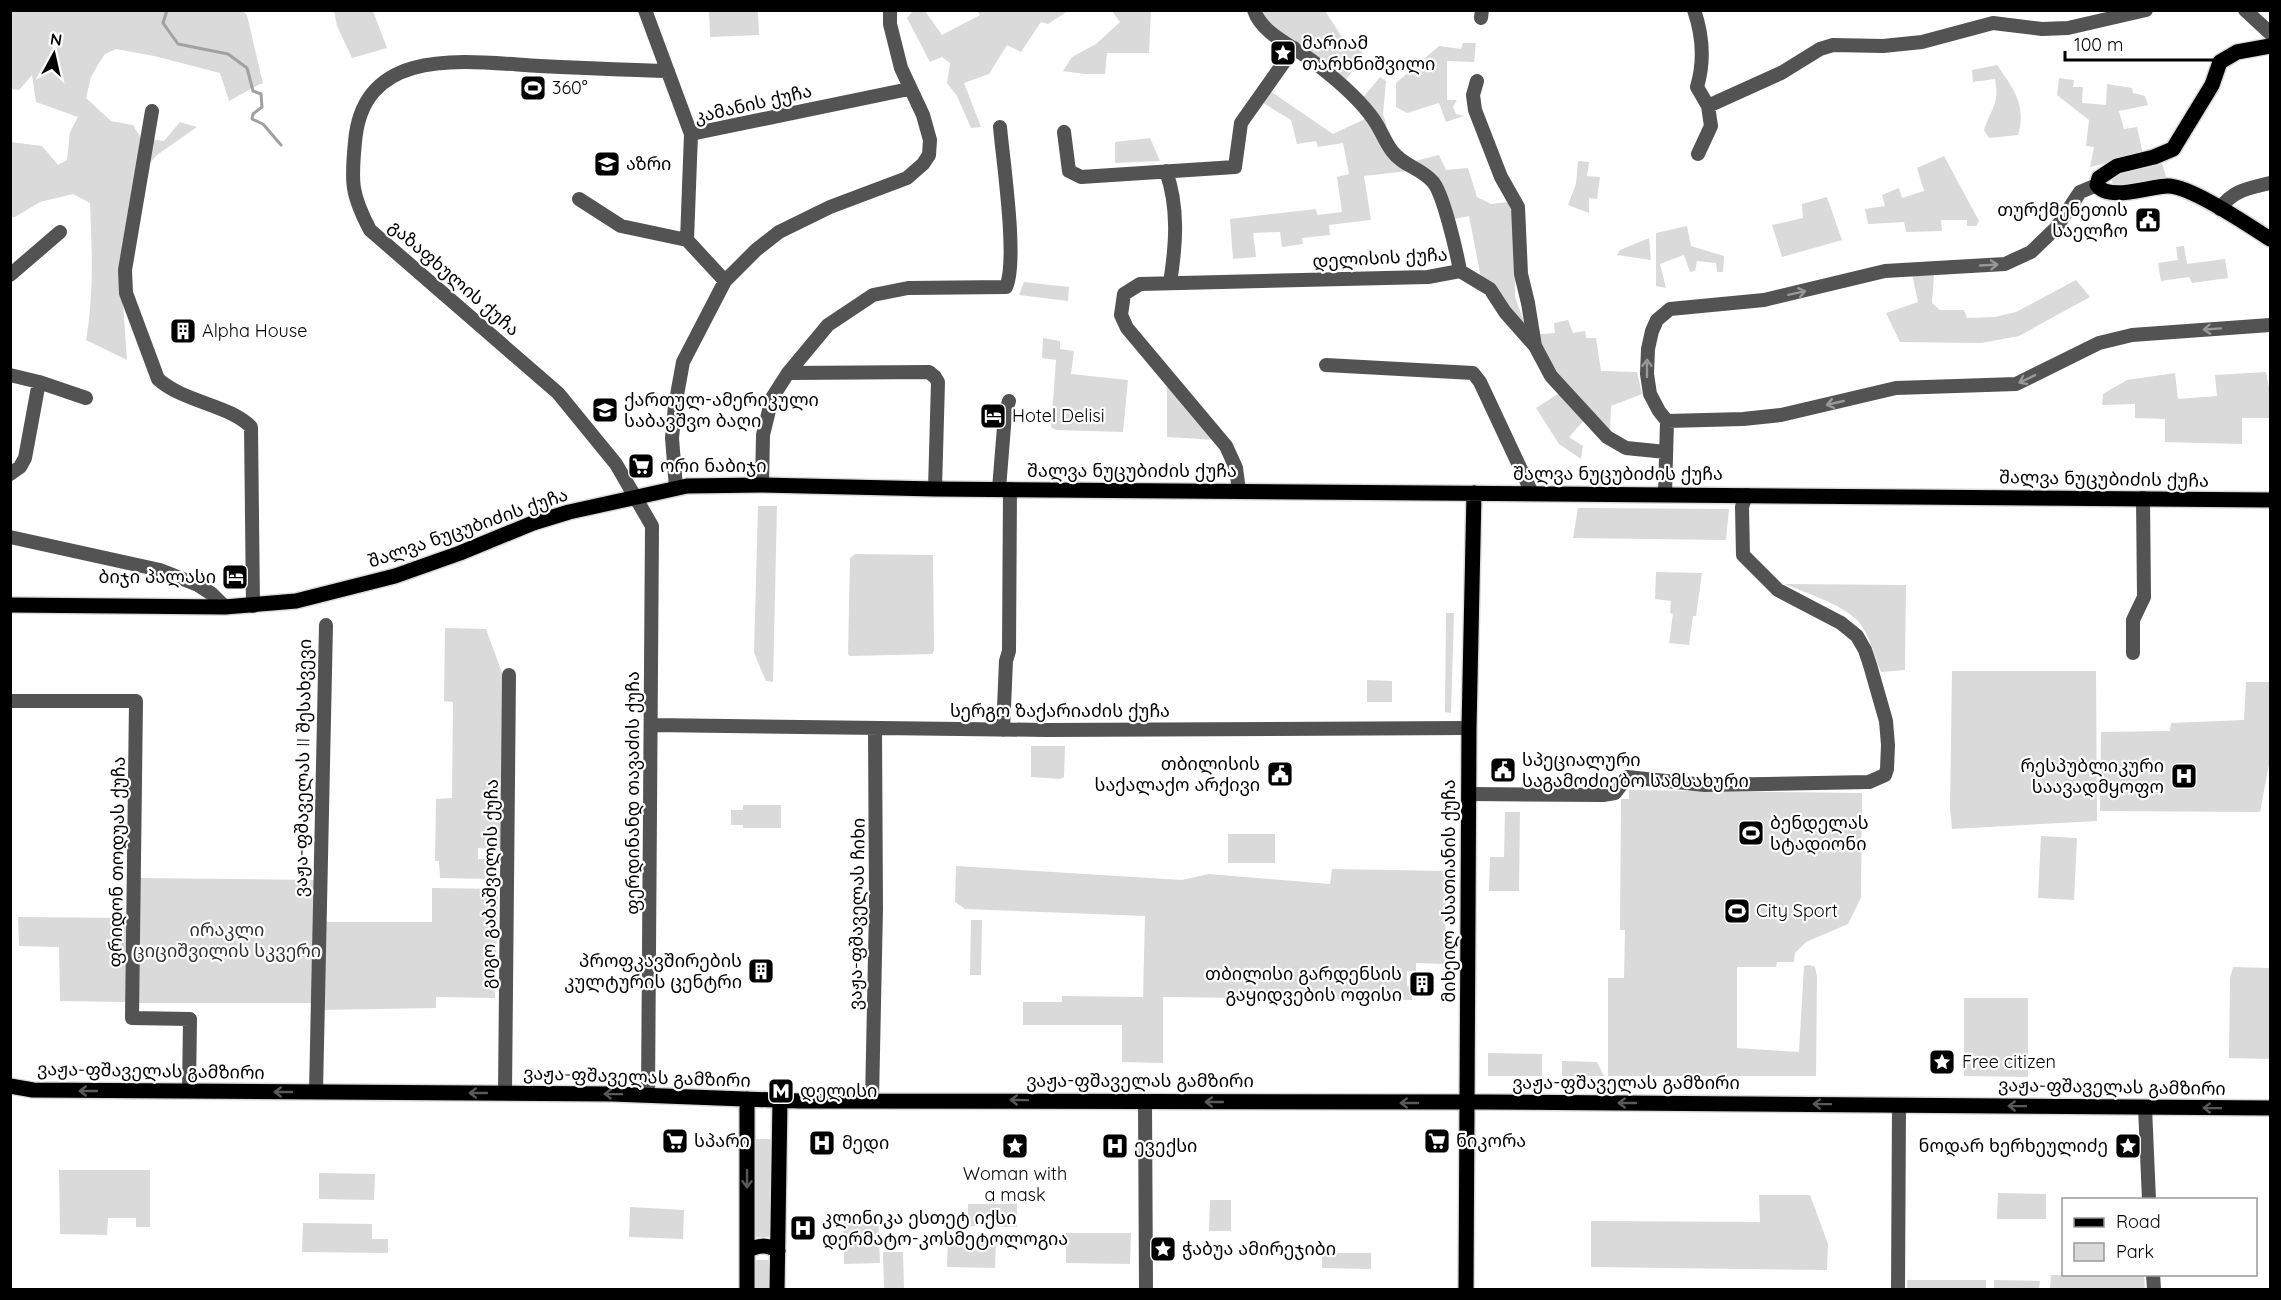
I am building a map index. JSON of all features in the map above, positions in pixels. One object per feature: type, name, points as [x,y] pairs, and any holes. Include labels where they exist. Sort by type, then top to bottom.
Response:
[{"type":"main road","points":[[2271,46],[2237,51],[2220,62],[2212,85],[2173,149],[2154,157],[2117,166],[2099,178],[2097,185],[2100,190],[2111,194],[2170,186],[2193,194],[2271,239]]},
{"type":"main road","name":"შალვა ნუცუბიძის ქუჩა","points":[[10,605],[225,608],[313,597],[386,579],[460,553],[533,523],[569,512],[676,488],[762,485],[935,489],[2271,500]]},
{"type":"main road","name":"მიხეილ ასათიანის ქუჩა","points":[[1466,1290],[1469,728],[1474,493]]},
{"type":"main road","name":"ვაჟა-ფშაველას გამზირი","points":[[10,1086],[33,1090],[648,1094],[780,1100],[2271,1108]]},
{"type":"main road","points":[[10,1095],[33,1090]]},
{"type":"main road","points":[[747,1099],[747,1290]]},
{"type":"main road","points":[[777,1290],[780,1100]]},
{"type":"main road","points":[[747,1251],[756,1246],[770,1246],[778,1251]]},
{"type":"street","points":[[645,10],[691,134]]},
{"type":"street","points":[[676,488],[672,438],[683,363],[725,281],[756,250],[779,232],[830,207],[907,177],[923,164],[929,155],[930,140],[923,115],[909,89],[897,55],[890,24],[890,10]]},
{"type":"street","name":"დელისის ქუჩა","points":[[1239,491],[1236,468],[1226,446],[1127,328],[1121,315],[1122,297],[1128,290],[1140,284],[1428,277],[1460,271],[1456,245],[1434,183],[1419,169],[1404,164],[1392,151],[1376,122],[1364,107],[1315,62],[1257,20],[1254,10]]},
{"type":"street","points":[[1694,10],[1701,30],[1702,42],[1703,69],[1697,87],[1708,106],[1711,126],[1698,154]]},
{"type":"street","points":[[1708,106],[1780,73],[1820,49],[1833,45],[1883,46],[1922,42],[1993,23],[2042,29],[2068,28],[2146,10]]},
{"type":"street","points":[[2245,10],[2271,33]]},
{"type":"street","points":[[1064,132],[1069,171],[1081,177],[1234,167],[1241,123],[1294,48]]},
{"type":"street","name":"გაზაფხულის ქუჩა","points":[[636,497],[601,444],[558,393],[370,230],[356,204],[353,189],[354,145],[360,110],[370,94],[387,80],[423,64],[478,63],[668,71]]},
{"type":"street","points":[[1477,81],[1473,95],[1475,110],[1501,177],[1518,207],[1521,273],[1534,346]]},
{"type":"street","name":"კამანის ქუჩა","points":[[687,240],[691,134],[909,89]]},
{"type":"street","points":[[152,111],[125,270],[126,293],[158,379],[168,388],[233,416],[251,428],[253,606]]},
{"type":"street","points":[[762,485],[763,435],[772,398],[788,373],[828,325],[873,295],[908,288],[1006,287],[1011,277],[1011,252],[1000,127]]},
{"type":"street","points":[[1166,171],[1176,212],[1170,283]]},
{"type":"street","points":[[2220,209],[2227,198],[2241,190],[2271,183]]},
{"type":"street","points":[[1665,494],[1667,421],[1650,394],[1647,374],[1648,348],[1652,330],[1657,320],[1670,309],[1764,300],[1886,272],[2005,264],[2031,252],[2056,228],[2080,192],[2097,185]]},
{"type":"street","points":[[579,199],[621,226],[687,240],[725,281]]},
{"type":"street","points":[[10,275],[60,232]]},
{"type":"street","points":[[1460,271],[1490,289],[1505,312],[1534,346],[1551,376],[1607,437],[1626,448],[1666,453]]},
{"type":"street","points":[[1667,421],[1743,419],[1781,415],[1896,388],[2016,384],[2099,343],[2132,335],[2271,325]]},
{"type":"street","points":[[1326,365],[1473,373],[1485,392],[1532,493]]},
{"type":"street","points":[[788,373],[929,372],[938,382],[935,489]]},
{"type":"street","points":[[10,375],[86,398]]},
{"type":"street","points":[[10,474],[20,467],[25,459],[39,382]]},
{"type":"street","points":[[1004,730],[1006,661],[1009,651],[1005,414],[1010,401]]},
{"type":"street","points":[[1469,794],[1603,795],[1615,793],[1627,777],[1705,785],[1869,782],[1885,775],[1888,745],[1886,721],[1865,650],[1857,636],[1841,623],[1778,591],[1743,555],[1742,507],[1746,495]]},
{"type":"street","name":"ფერდინანდ თავაძის ქუჩა","points":[[636,497],[652,526],[648,1094]]},
{"type":"street","points":[[2133,653],[2133,620],[2144,597],[2144,498]]},
{"type":"street","points":[[10,537],[160,570],[198,585],[212,594],[225,608]]},
{"type":"street","name":"ვაჟა-ფშაველას II შესახვევი","points":[[316,1092],[326,626]]},
{"type":"street","name":"გიგო გაბაშვილის ქუჩა","points":[[505,1093],[509,675]]},
{"type":"street","name":"ფრიდონ თოდუას ქუჩა","points":[[10,701],[136,701],[132,1018],[190,1019],[189,1091]]},
{"type":"street","name":"სერგო ზაქარიაძის ქუჩა","points":[[652,725],[1004,730],[1469,728]]},
{"type":"street","name":"ვაჟა-ფშაველას ჩიხი","points":[[872,1100],[876,915],[875,728]]},
{"type":"street","points":[[1145,1102],[1146,1290]]},
{"type":"street","points":[[1898,1290],[1899,1105]]},
{"type":"street","points":[[2145,1107],[2149,1198]]},
{"type":"green space","points":[[241,10],[247,15],[263,84],[229,101],[220,73],[116,49],[105,54],[91,77],[86,98],[111,121],[133,125],[141,138],[164,141],[180,122],[197,127],[157,155],[148,165],[122,289],[127,360],[86,340],[92,255],[90,203],[73,194],[40,202],[15,217],[11,217],[11,142],[42,146],[58,165],[67,160],[70,132],[78,117],[36,102],[32,75],[19,90],[11,89],[11,11]]},
{"type":"green space","points":[[334,11],[373,11],[387,48],[352,58],[337,26]]},
{"type":"green space","points":[[709,11],[758,11],[759,35],[710,37]]},
{"type":"green space","points":[[913,11],[925,11],[942,35],[980,15],[977,11],[1068,11],[1048,24],[1041,22],[1021,52],[1007,45],[989,74],[964,83],[981,127],[971,128],[957,96],[947,83],[950,63],[942,57],[930,62],[907,18]]},
{"type":"green space","points":[[1112,11],[1151,11],[1149,53],[1107,53],[1105,74],[1063,71],[1072,57],[1096,44],[1120,22]]},
{"type":"green space","points":[[1258,11],[1325,11],[1348,46],[1357,44],[1364,56],[1343,83],[1260,18]]},
{"type":"green space","points":[[1463,43],[1476,43],[1474,62],[1447,61],[1447,100],[1457,100],[1453,107],[1456,114],[1464,116],[1446,122],[1439,103],[1407,113],[1396,107],[1396,83],[1439,46],[1461,49]]},
{"type":"green space","points":[[1997,65],[2017,97],[2021,115],[2018,135],[1989,138],[1984,130],[1996,100],[1995,79],[1973,82],[1972,70]]},
{"type":"green space","points":[[1380,77],[1386,81],[1383,114],[1387,127],[1361,100]]},
{"type":"green space","points":[[2059,78],[2074,80],[2073,87],[2083,87],[2082,103],[2106,105],[2107,84],[2132,88],[2133,93],[2145,96],[2148,105],[2119,111],[2124,129],[2137,127],[2143,154],[2090,167],[2094,147],[2086,146],[2089,120],[2057,95]]},
{"type":"green space","points":[[1267,89],[1333,134],[1369,117],[1417,170],[1364,176],[1371,220],[1329,225],[1330,235],[1302,238],[1303,244],[1282,247],[1280,232],[1253,233],[1256,257],[1233,259],[1230,219],[1316,209],[1317,215],[1342,212],[1337,177],[1349,174],[1343,143],[1318,147],[1316,141],[1297,144],[1291,120],[1260,101]]},
{"type":"green space","points":[[1150,138],[1160,161],[1115,163],[1115,142]]},
{"type":"green space","points":[[1439,155],[1446,170],[1468,168],[1477,197],[1491,204],[1516,201],[1515,297],[1531,341],[1481,278],[1469,216],[1450,220],[1435,183],[1415,161]]},
{"type":"green space","points":[[1944,156],[1979,221],[1976,226],[1967,226],[1967,220],[1941,220],[1942,231],[1906,232],[1904,222],[1868,224],[1865,209],[1885,206],[1882,195],[1899,188],[1902,198],[1924,191],[1917,168]]},
{"type":"green space","points":[[1578,161],[1589,162],[1587,176],[1600,177],[1597,199],[1589,198],[1589,213],[1568,205],[1576,184]]},
{"type":"green space","points":[[2162,163],[2167,180],[2122,186],[2113,184],[2111,179],[2114,175]]},
{"type":"green space","points":[[1827,197],[1842,240],[1782,257],[1772,225],[1803,218],[1802,204]]},
{"type":"green space","points":[[1687,226],[1691,246],[1724,256],[1723,272],[1717,272],[1716,263],[1697,261],[1695,271],[1690,272],[1684,255],[1660,264],[1666,288],[1656,286],[1656,233]]},
{"type":"green space","points":[[1649,238],[1651,260],[1617,255],[1620,250]]},
{"type":"green space","points":[[2184,246],[2187,264],[2225,259],[2228,278],[2192,283],[2189,277],[2161,281],[2158,263],[2178,260],[2176,247]]},
{"type":"green space","points":[[1912,274],[1934,274],[1932,303],[1940,310],[1964,310],[1967,318],[1995,317],[2016,312],[2076,280],[2090,297],[2019,336],[1981,343],[1900,342],[1886,313],[1918,302]]},
{"type":"green space","points":[[1024,282],[1069,287],[1068,301],[1019,295]]},
{"type":"green space","points":[[1568,320],[1573,333],[1585,331],[1586,338],[1596,338],[1601,371],[1637,372],[1642,394],[1611,406],[1610,433],[1552,373],[1542,350],[1540,334],[1555,333],[1554,323]]},
{"type":"green space","points":[[1043,338],[1060,341],[1060,349],[1074,351],[1071,374],[1128,380],[1123,432],[1056,430],[1051,427],[1056,360],[1042,358]]},
{"type":"green space","points":[[2266,372],[2270,393],[2270,418],[2242,418],[2242,444],[2165,442],[2165,419],[2135,418],[2135,404],[2102,405],[2103,394],[2127,380],[2175,373],[2178,399],[2217,396],[2215,375]]},
{"type":"green space","points":[[1167,384],[1217,440],[1167,437]]},
{"type":"green space","points":[[1561,392],[1585,419],[1569,437],[1583,446],[1581,459],[1559,444],[1536,408]]},
{"type":"green space","points":[[758,506],[777,506],[773,682],[766,681],[754,653]]},
{"type":"green space","points":[[1578,508],[1729,509],[1726,540],[1573,538]]},
{"type":"green space","points":[[855,554],[933,555],[934,651],[932,654],[850,656],[848,654],[850,558]]},
{"type":"green space","points":[[1656,572],[1702,573],[1689,645],[1669,643],[1673,614],[1670,613],[1671,601],[1655,599]]},
{"type":"green space","points":[[1785,584],[1906,585],[1905,670],[1881,672],[1868,638],[1857,620],[1833,604]]},
{"type":"green space","points":[[1446,613],[1454,613],[1451,713],[1445,712]]},
{"type":"green space","points":[[445,628],[486,629],[505,681],[501,848],[478,848],[478,859],[490,859],[490,879],[440,878],[439,861],[435,861],[436,799],[452,798],[453,702],[444,701]]},
{"type":"green space","points":[[1952,671],[2096,671],[2097,821],[1952,829],[1950,808]]},
{"type":"green space","points":[[1367,680],[1392,681],[1392,702],[1367,702]]},
{"type":"green space","points":[[2246,682],[2270,682],[2270,759],[2260,812],[2100,811],[2101,732],[2170,731],[2171,723],[2244,720]]},
{"type":"green space","points":[[1031,746],[1065,746],[1064,777],[1060,779],[1031,777]]},
{"type":"green space","name":"City Sport","points":[[1629,790],[1862,793],[1861,898],[1848,924],[1806,942],[1795,953],[1794,962],[1777,962],[1776,967],[1737,967],[1737,1048],[1799,1052],[1804,966],[1815,967],[1817,977],[1816,1076],[1608,1076],[1608,978],[1624,978],[1625,930],[1620,930],[1621,799],[1629,799]]},
{"type":"green space","points":[[743,805],[781,805],[781,828],[743,828],[743,825],[731,825],[731,810],[743,810]]},
{"type":"green space","points":[[1505,812],[1520,812],[1519,891],[1489,891],[1490,857],[1504,857]]},
{"type":"green space","points":[[1228,834],[1275,834],[1275,863],[1228,863]]},
{"type":"green space","points":[[2041,836],[2077,838],[2074,900],[2038,898]]},
{"type":"green space","points":[[956,866],[1182,880],[1209,874],[1330,884],[1332,869],[1446,871],[1445,964],[1416,963],[1416,971],[1407,971],[1407,986],[1412,986],[1412,1000],[1163,997],[1163,1063],[1122,1062],[1122,1025],[1023,1025],[1023,1002],[1062,1002],[1062,996],[1143,997],[1145,916],[965,909],[955,902]]},
{"type":"green space","name":"ირაკლი ციციშვილის სკვერი","points":[[139,878],[314,880],[312,1003],[139,1003]]},
{"type":"green space","name":"ირაკლი ციციშვილის სკვერი","points":[[432,888],[498,889],[495,998],[436,997],[436,1008],[320,1010],[326,922],[432,922]]},
{"type":"green space","name":"ირაკლი ციციშვილის სკვერი","points":[[18,917],[129,918],[127,1002],[60,1001],[59,947],[19,946]]},
{"type":"green space","points":[[971,920],[982,920],[981,975],[970,975]]},
{"type":"green space","points":[[2233,967],[2270,968],[2270,1059],[2229,1058],[2230,978]]},
{"type":"green space","points":[[1964,998],[2028,998],[2028,1077],[1964,1076]]},
{"type":"green space","points":[[1488,1053],[1542,1054],[1542,1076],[1488,1076]]},
{"type":"green space","points":[[1562,1061],[1597,1062],[1604,1076],[1562,1076]]},
{"type":"green space","points":[[753,1139],[772,1139],[771,1237],[753,1237]]},
{"type":"green space","points":[[59,1170],[150,1170],[150,1227],[136,1227],[136,1218],[108,1218],[107,1235],[60,1234]]},
{"type":"green space","points":[[319,1173],[375,1174],[374,1200],[319,1199]]},
{"type":"green space","points":[[1998,1193],[2046,1194],[2046,1219],[1997,1219]]},
{"type":"green space","points":[[1759,1195],[1810,1195],[1828,1244],[1827,1270],[1591,1267],[1591,1221],[1760,1222]]},
{"type":"green space","points":[[1210,1200],[1231,1200],[1231,1231],[1209,1231]]},
{"type":"green space","points":[[968,1204],[1017,1204],[1017,1227],[968,1226]]},
{"type":"green space","points":[[630,1207],[684,1210],[683,1239],[629,1237]]},
{"type":"green space","points":[[878,1213],[880,1263],[844,1264],[843,1214]]},
{"type":"green space","points":[[303,1223],[372,1224],[372,1239],[388,1239],[388,1253],[302,1252]]},
{"type":"green space","points":[[1066,1233],[1131,1233],[1130,1264],[1066,1263]]},
{"type":"green space","points":[[948,1238],[996,1239],[995,1268],[947,1267]]},
{"type":"green space","points":[[883,1252],[903,1252],[904,1289],[884,1289]]},
{"type":"green space","points":[[1322,1253],[1371,1253],[1371,1269],[1322,1268]]},
{"type":"green space","points":[[756,1260],[771,1260],[770,1289],[755,1290]]},
{"type":"green space","points":[[2051,1275],[2062,1275],[2144,1276],[2145,1289],[2050,1289]]},
{"type":"green space","points":[[1907,1280],[1986,1280],[1986,1289],[1907,1289]]},
{"type":"green space","points":[[1994,1280],[2040,1281],[2039,1289],[1994,1289]]},
{"type":"waterway","points":[[167,10],[163,23],[178,44],[228,54],[247,68],[253,91],[261,94],[262,107],[253,114],[252,119],[263,124],[281,145]]},
{"type":"place","name":"მარიამ თარხნიშვილი","points":[[1283,53]]},
{"type":"place","name":"360⁰","points":[[533,88]]},
{"type":"place","name":"აზრი","points":[[607,164]]},
{"type":"place","name":"თურქმენეთის საელჩო","points":[[2148,220]]},
{"type":"place","name":"Alpha House","points":[[183,331]]},
{"type":"place","name":"ქართულ-ამერიკული საბავშვო ბაღი","points":[[605,410]]},
{"type":"place","name":"Hotel Delisi","points":[[993,416]]},
{"type":"place","name":"ორი ნაბიჯი","points":[[641,466]]},
{"type":"place","name":"ბიჯი პალასი","points":[[235,577]]},
{"type":"place","name":"სპეციალური საგამოძიებო სამსახური","points":[[1503,770]]},
{"type":"place","name":"თბილისის საქალაქო არქივი","points":[[1280,774]]},
{"type":"place","name":"რესპუბლიკური საავადმყოფო","points":[[2184,776]]},
{"type":"place","name":"ბენდელას სტადიონი","points":[[1751,833]]},
{"type":"place","name":"City Sport","points":[[1737,911]]},
{"type":"place","name":"პროფკავშირების კულტურის ცენტრი","points":[[761,971]]},
{"type":"place","name":"თბილისი გარდენსის გაყიდვების ოფისი","points":[[1422,984]]},
{"type":"place","name":"Free citizen","points":[[1942,1062]]},
{"type":"place","name":"დელისი","points":[[781,1091]]},
{"type":"place","name":"სპარი","points":[[675,1141]]},
{"type":"place","name":"ნიკორა","points":[[1437,1141]]},
{"type":"place","name":"მედი","points":[[822,1143]]},
{"type":"place","name":"Woman with a mask","points":[[1015,1146]]},
{"type":"place","name":"ევექსი","points":[[1115,1146]]},
{"type":"place","name":"ნოდარ ხერხეულიძე","points":[[2128,1146]]},
{"type":"place","name":"კლინიკა ესთეტ იქსი დერმატო-კოსმეტოლოგია","points":[[803,1228]]},
{"type":"place","name":"ჭაბუა ამირეჯიბი","points":[[1163,1249]]}]
